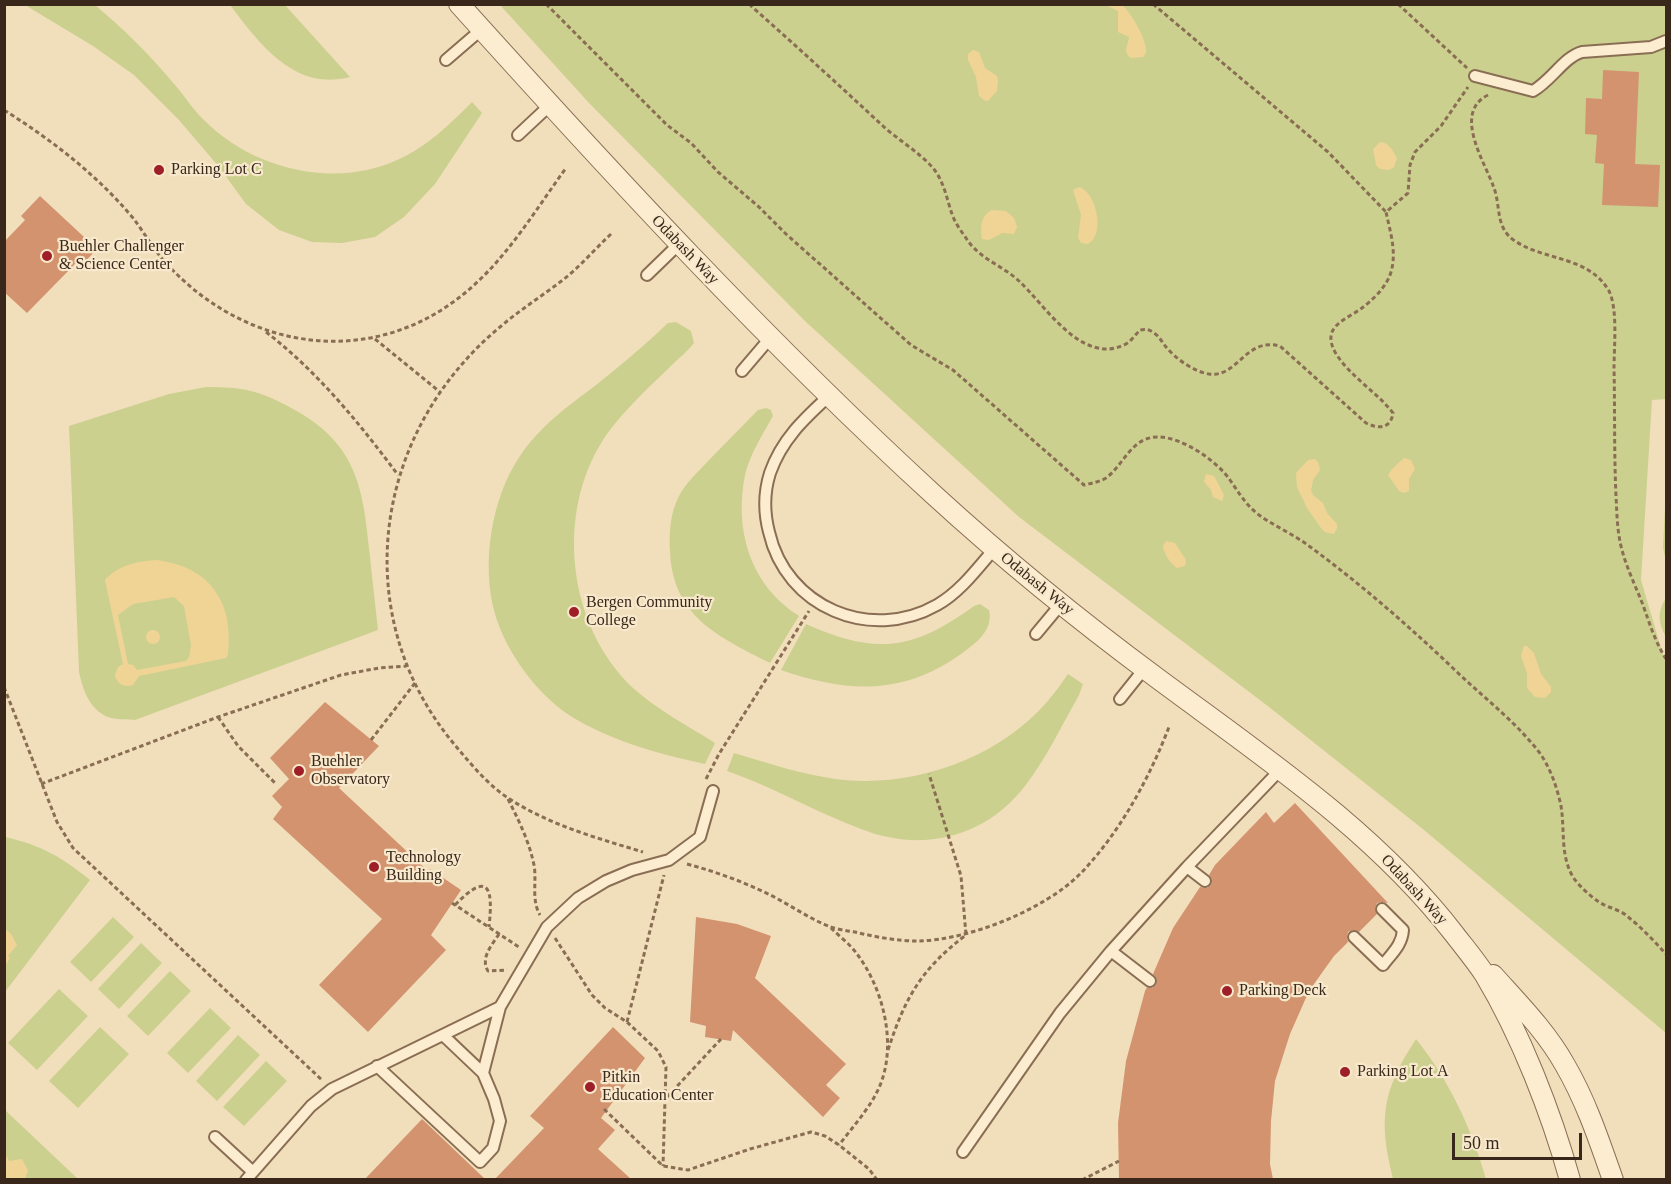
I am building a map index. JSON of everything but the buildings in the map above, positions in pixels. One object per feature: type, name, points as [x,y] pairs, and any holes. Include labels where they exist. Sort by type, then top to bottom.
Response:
[{"type":"street","name":"Odabash Way","points":[[459,4],[549,106],[679,244],[933,494],[1061,604],[1280,770],[1381,854],[1428,900],[1484,973],[1523,1051],[1562,1151],[1570,1179]]},
{"type":"street","points":[[1428,900],[1538,1026],[1564,1062],[1586,1104],[1613,1179]]},
{"type":"lane","points":[[446,60],[482,29]]},
{"type":"lane","points":[[1475,76],[1533,91],[1550,79],[1573,55],[1582,52],[1651,47],[1666,41]]},
{"type":"lane","points":[[518,135],[549,106]]},
{"type":"lane","points":[[646,275],[679,244]]},
{"type":"lane","points":[[742,371],[771,337]]},
{"type":"lane","points":[[830,395],[794,428],[782,447],[770,474],[765,499],[766,521],[772,545],[784,570],[802,591],[824,607],[851,618],[885,622],[913,616],[938,605],[961,587],[995,548]]},
{"type":"lane","points":[[1036,634],[1061,604]]},
{"type":"lane","points":[[1120,699],[1144,669]]},
{"type":"lane","points":[[963,1152],[1060,1013],[1187,867],[1280,770]]},
{"type":"lane","points":[[483,1073],[501,1007],[547,927],[578,898],[606,881],[632,870],[669,860],[700,837],[713,791]]},
{"type":"lane","points":[[1187,867],[1205,881]]},
{"type":"lane","points":[[1354,937],[1383,964],[1398,947],[1403,938],[1403,930],[1382,909]]},
{"type":"lane","points":[[1112,951],[1149,981]]},
{"type":"lane","points":[[215,1137],[250,1176],[311,1106],[332,1089],[501,1007]]},
{"type":"lane","points":[[377,1066],[480,1162],[493,1148],[500,1120],[494,1099],[483,1073],[443,1035]]},
{"type":"path","points":[[546,4],[667,125],[690,143],[786,234],[911,345],[953,370],[1084,485],[1107,477],[1141,441],[1157,437],[1173,440],[1212,461],[1229,478],[1242,500],[1260,515],[1307,544],[1372,595],[1494,704],[1539,752],[1557,791],[1561,806],[1564,856],[1574,878],[1599,902],[1629,917],[1666,954]]},
{"type":"path","points":[[749,4],[934,169],[946,193],[953,216],[966,240],[977,252],[1017,278],[1049,314],[1086,345],[1098,349],[1124,346],[1140,330],[1149,330],[1175,356],[1208,374],[1219,374],[1260,346],[1266,344],[1280,346],[1366,423],[1375,427],[1388,425],[1393,413],[1336,353],[1331,340],[1332,332],[1337,325],[1363,308],[1376,296],[1391,272],[1394,252],[1386,212],[1311,137],[1153,4]]},
{"type":"path","points":[[1386,212],[1408,193],[1410,165],[1415,152],[1441,126],[1475,76],[1398,4]]},
{"type":"path","points":[[1515,85],[1485,95],[1476,103],[1472,116],[1473,137],[1480,159],[1495,191],[1500,225],[1506,234],[1515,242],[1583,267],[1596,275],[1610,294],[1614,332],[1615,483],[1618,527],[1622,551],[1655,642],[1666,659]]},
{"type":"path","points":[[4,110],[63,150],[99,182],[133,219],[165,262],[192,287],[225,312],[265,331],[288,348],[359,422],[399,475]]},
{"type":"path","points":[[265,331],[334,342],[375,339],[409,328],[446,308],[474,285],[503,254],[566,168]]},
{"type":"path","points":[[611,234],[569,274],[499,327],[466,359],[440,392],[415,433],[399,475],[387,539],[389,592],[397,638],[407,666],[435,721],[472,766],[508,797],[557,824],[669,860],[708,869],[764,892],[829,927],[856,952],[873,978],[882,1007],[888,1050]]},
{"type":"path","points":[[375,339],[440,392]]},
{"type":"path","points":[[705,780],[719,754],[816,601]]},
{"type":"path","points":[[41,784],[218,717],[342,675],[379,668],[407,666]]},
{"type":"path","points":[[371,740],[415,683]]},
{"type":"path","points":[[4,687],[57,822],[73,848],[332,1089]]},
{"type":"path","points":[[218,717],[238,746],[275,783]]},
{"type":"path","points":[[829,927],[870,936],[918,941],[966,935],[1024,912],[1049,899],[1079,874],[1114,831],[1157,758],[1169,727]]},
{"type":"path","points":[[929,774],[961,876],[966,935]]},
{"type":"path","points":[[508,797],[525,833],[535,867],[536,908],[547,927],[592,995],[605,1008],[627,1022],[657,1051],[666,1067],[663,1166]]},
{"type":"path","points":[[627,1022],[662,878],[669,860]]},
{"type":"path","points":[[489,927],[491,896],[489,890],[476,887],[454,904],[531,955]]},
{"type":"path","points":[[499,934],[486,956],[485,966],[488,971],[509,969]]},
{"type":"path","points":[[839,1144],[868,1106],[882,1081],[888,1050],[908,998],[945,951],[966,935]]},
{"type":"path","points":[[666,1098],[721,1039]]},
{"type":"path","points":[[604,1109],[663,1166],[688,1170],[811,1132],[825,1136],[839,1144],[869,1169],[877,1179]]},
{"type":"path","points":[[1082,1179],[1119,1161]]},
{"type":"green space","points":[[25,5],[95,5],[147,53],[200,116],[223,137],[270,162],[295,169],[321,173],[347,173],[373,169],[418,149],[447,127],[472,102],[482,113],[435,184],[404,217],[375,237],[342,243],[312,242],[279,230],[246,204],[219,167],[179,120],[134,75],[93,46]]},
{"type":"green space","points":[[230,5],[285,5],[350,77],[330,80],[295,71],[266,48]]},
{"type":"green space","points":[[500,5],[1666,5],[1666,399],[1652,400],[1641,580],[1666,665],[1666,1033],[1424,830],[1269,707],[1019,517],[806,322],[589,103]]},
{"type":"green space","points":[[676,322],[691,331],[694,343],[618,420],[603,440],[588,470],[578,502],[574,535],[576,569],[582,602],[594,633],[610,662],[642,695],[715,743],[705,764],[653,751],[618,739],[585,724],[557,706],[524,671],[507,643],[495,614],[489,575],[491,532],[502,492],[510,473],[528,445],[555,418],[668,323]]},
{"type":"green space","points":[[206,387],[241,389],[270,398],[314,422],[342,451],[352,467],[363,504],[378,630],[135,720],[111,718],[93,706],[85,693],[79,672],[69,426],[169,394]]},
{"type":"green space","points":[[766,408],[771,410],[773,416],[753,452],[745,475],[742,496],[744,536],[757,572],[768,589],[799,616],[770,663],[717,634],[690,609],[680,593],[673,574],[670,552],[673,511],[684,487],[758,410]]},
{"type":"green space","points":[[1666,487],[1666,562],[1663,547]]},
{"type":"green space","points":[[1666,598],[1666,637],[1660,618],[1661,608]]},
{"type":"green space","points":[[980,604],[989,610],[990,616],[988,627],[982,637],[946,664],[924,675],[878,686],[855,686],[806,678],[781,670],[806,624],[853,641],[893,644],[912,640],[931,632]]},
{"type":"green space","points":[[1068,674],[1083,684],[1033,776],[1009,804],[991,818],[971,829],[951,836],[929,840],[906,840],[884,836],[844,822],[727,771],[734,753],[835,779],[864,781],[922,774],[977,755],[1002,740],[1026,723],[1046,703]]},
{"type":"green space","points":[[5,837],[50,853],[90,880],[5,992]]},
{"type":"green space","points":[[113,917],[134,937],[91,982],[70,962]]},
{"type":"green space","points":[[141,943],[162,963],[119,1009],[98,989]]},
{"type":"green space","points":[[170,971],[191,991],[148,1036],[127,1016]]},
{"type":"green space","points":[[59,989],[88,1016],[37,1070],[8,1043]]},
{"type":"green space","points":[[210,1008],[231,1028],[188,1073],[167,1053]]},
{"type":"green space","points":[[100,1027],[129,1054],[78,1108],[49,1081]]},
{"type":"green space","points":[[238,1035],[260,1055],[217,1101],[196,1081]]},
{"type":"green space","points":[[1416,1039],[1439,1071],[1458,1106],[1474,1142],[1486,1179],[1393,1179],[1385,1139],[1386,1106],[1396,1074]]},
{"type":"green space","points":[[266,1061],[287,1081],[244,1126],[223,1107]]},
{"type":"green space","points":[[5,1110],[78,1179],[5,1179]]},
{"type":"sand","points":[[1106,5],[1122,5],[1130,14],[1146,48],[1143,57],[1131,58],[1128,55],[1126,51],[1129,37],[1118,32],[1118,11]]},
{"type":"sand","points":[[973,50],[979,52],[985,68],[997,76],[997,91],[988,101],[979,96],[976,77],[968,60],[968,54]]},
{"type":"sand","points":[[1380,142],[1388,145],[1397,158],[1394,167],[1389,170],[1380,169],[1376,165],[1373,149]]},
{"type":"sand","points":[[1079,187],[1085,190],[1090,197],[1097,214],[1097,232],[1088,244],[1081,243],[1078,238],[1081,215],[1073,190]]},
{"type":"sand","points":[[992,210],[1006,211],[1014,218],[1017,227],[1014,234],[1002,233],[989,240],[982,239],[982,222]]},
{"type":"sand","points":[[1404,458],[1411,460],[1415,469],[1409,479],[1409,491],[1404,493],[1399,491],[1388,475]]},
{"type":"sand","points":[[1315,459],[1320,470],[1313,480],[1311,491],[1323,503],[1327,513],[1337,524],[1334,534],[1325,532],[1321,528],[1307,508],[1297,487],[1296,473],[1308,460]]},
{"type":"sand","points":[[1206,474],[1214,476],[1224,495],[1222,501],[1213,497],[1211,490],[1204,482]]},
{"type":"sand","points":[[1166,541],[1175,543],[1186,560],[1185,566],[1177,568],[1170,561],[1163,546]]},
{"type":"sand","points":[[157,560],[191,570],[215,590],[227,618],[228,654],[226,658],[139,676],[133,685],[124,686],[117,681],[115,675],[118,667],[123,664],[105,580],[122,567]],"holes":[[[174,597],[184,606],[191,645],[186,661],[137,670],[133,665],[128,664],[118,615],[133,604]]]},
{"type":"sand","points":[[150,630],[156,630],[160,637],[156,644],[150,644],[146,640],[146,634]]},
{"type":"sand","points":[[1524,646],[1534,653],[1541,674],[1551,687],[1551,692],[1545,698],[1535,697],[1527,688],[1527,673],[1521,656]]},
{"type":"sand","points":[[4,928],[11,934],[17,945],[8,956],[10,958],[5,966]]},
{"type":"sand","points":[[4,1151],[9,1161],[22,1159],[28,1170],[25,1179],[5,1179]]},
{"type":"place","name":"Parking Lot C","points":[[159,170]]},
{"type":"place","name":"Buehler Challenger & Science Center","points":[[47,256]]},
{"type":"place","name":"Bergen Community College","points":[[574,612]]},
{"type":"place","name":"Buehler Observatory","points":[[299,771]]},
{"type":"place","name":"Technology Building","points":[[374,867]]},
{"type":"place","name":"Parking Deck","points":[[1227,991]]},
{"type":"place","name":"Parking Lot A","points":[[1345,1072]]},
{"type":"place","name":"Pitkin Education Center","points":[[590,1087]]}]
